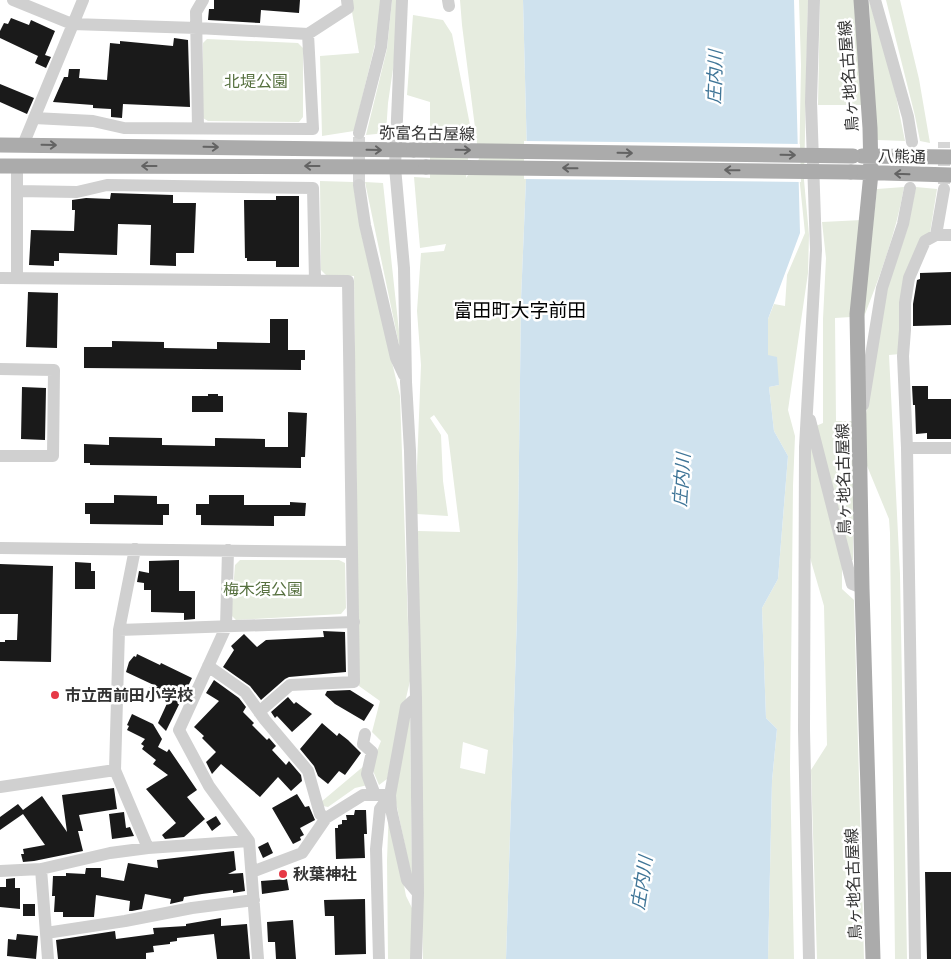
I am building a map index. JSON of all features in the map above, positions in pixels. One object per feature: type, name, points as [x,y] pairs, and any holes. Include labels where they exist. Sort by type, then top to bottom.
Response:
[{"type":"main road","name":"鳥ヶ地名古屋線","points":[[861,0],[871,156],[871,173],[857,314],[862,588],[873,959]]},
{"type":"main road","name":"弥富名古屋線","points":[[0,145],[853,156]]},
{"type":"main road","name":"八熊通","points":[[853,156],[951,157]]},
{"type":"main road","points":[[0,166],[395,167]]},
{"type":"main road","name":"弥富名古屋線","points":[[395,167],[851,172]]},
{"type":"main road","name":"八熊通","points":[[851,172],[951,175]]},
{"type":"street","points":[[13,0],[72,24],[308,34],[348,8],[347,0]]},
{"type":"street","points":[[23,145],[83,0]]},
{"type":"street","points":[[198,128],[196,12],[203,0]]},
{"type":"street","points":[[359,132],[381,47],[386,0]]},
{"type":"street","points":[[402,0],[395,167],[404,268],[406,382],[410,451],[416,698],[418,893],[416,959]]},
{"type":"street","points":[[809,959],[804,730],[805,447],[816,250],[811,102],[814,0]]},
{"type":"street","points":[[875,0],[908,118],[912,142]]},
{"type":"street","points":[[34,118],[93,121],[124,128],[313,129],[308,34]]},
{"type":"street","points":[[17,278],[18,166]]},
{"type":"street","points":[[359,184],[365,225],[396,358],[406,382]]},
{"type":"street","points":[[17,191],[77,192],[107,185],[313,188],[315,280]]},
{"type":"street","points":[[859,432],[882,288],[903,224],[910,188]]},
{"type":"street","points":[[936,235],[944,189]]},
{"type":"street","points":[[916,959],[903,356],[905,330],[904,303],[909,278],[925,241],[936,235],[951,235]]},
{"type":"street","points":[[0,278],[348,281],[354,682],[290,685],[259,712]]},
{"type":"street","points":[[0,369],[54,370],[53,456],[0,456]]},
{"type":"street","points":[[807,406],[852,584],[862,588]]},
{"type":"street","points":[[906,448],[951,448]]},
{"type":"street","points":[[0,548],[352,552]]},
{"type":"street","points":[[135,549],[119,630],[115,770],[148,848]]},
{"type":"street","points":[[228,550],[226,627],[179,730],[209,786],[249,841],[258,959]]},
{"type":"street","points":[[119,630],[354,622]]},
{"type":"street","points":[[208,666],[245,692],[259,712],[308,771],[320,814],[326,818]]},
{"type":"street","points":[[416,698],[406,707],[390,794],[391,809],[407,880],[418,893]]},
{"type":"street","points":[[365,734],[363,744],[372,752],[367,774],[375,795]]},
{"type":"street","points":[[0,787],[115,770]]},
{"type":"street","points":[[252,872],[302,853],[326,818],[363,795],[390,794]]},
{"type":"street","points":[[379,959],[376,849],[380,809],[390,794]]},
{"type":"street","points":[[0,871],[41,869],[110,853],[148,848],[249,841]]},
{"type":"street","points":[[41,869],[48,959]]},
{"type":"street","points":[[46,933],[192,908],[254,900]]},
{"type":"green space","points":[[352,0],[381,0],[378,32],[354,131],[322,136],[320,56],[359,53],[352,12]]},
{"type":"green space","points":[[392,0],[398,0],[398,35],[388,103],[386,133],[366,135],[387,49]]},
{"type":"green space","points":[[460,0],[523,0],[527,155],[521,300],[517,616],[506,959],[423,959],[418,531],[460,532],[448,435],[434,415],[430,418],[441,435],[443,481],[448,516],[417,514],[421,365],[417,311],[421,253],[444,251],[446,244],[420,248],[414,177],[430,178],[430,102],[407,95],[413,15],[443,20],[452,34],[471,130],[466,178],[479,159]],"holes":[[[463,742],[488,750],[485,774],[460,768]]]},
{"type":"green space","points":[[799,0],[808,0],[804,180],[809,235],[808,273],[788,410],[795,436],[790,769],[794,959],[768,959],[772,781],[777,729],[766,718],[762,608],[778,579],[788,456],[774,431],[769,387],[779,385],[768,356],[768,319],[774,304],[785,306],[787,275],[805,233],[799,175],[801,65]]},
{"type":"green space","points":[[820,0],[854,0],[862,105],[818,105]]},
{"type":"green space","points":[[869,0],[893,81],[905,141],[877,140]]},
{"type":"green space","points":[[886,0],[900,0],[919,79],[930,143],[920,141]]},
{"type":"green space","name":"北堤公園","points":[[207,39],[298,43],[303,48],[303,117],[299,122],[208,121],[203,118],[203,43]]},
{"type":"green space","points":[[320,181],[353,182],[360,228],[400,396],[410,681],[387,779],[379,785],[371,766],[381,741],[372,732],[380,701],[359,686],[354,276],[327,276],[321,270]]},
{"type":"green space","points":[[365,182],[383,183],[402,359]]},
{"type":"green space","points":[[904,187],[892,239],[862,322],[877,189]]},
{"type":"green space","points":[[916,187],[937,189],[930,233],[923,236],[900,354],[889,355],[900,574],[907,959],[895,959],[890,533],[889,519],[865,461],[864,426],[886,292],[907,230]]},
{"type":"green space","points":[[862,220],[851,317],[835,318],[836,421],[853,421],[853,560],[849,560],[816,426],[823,423],[823,319],[826,258],[822,222]]},
{"type":"green space","points":[[810,432],[842,558],[842,589],[854,600],[864,959],[817,959],[811,770],[827,745],[824,606],[809,554]]},
{"type":"green space","name":"梅木須公園","points":[[240,560],[339,560],[345,563],[346,608],[341,614],[236,620],[231,615],[235,565]]},
{"type":"green space","points":[[410,712],[412,879],[394,793]]},
{"type":"green space","points":[[365,765],[368,785],[355,788],[328,807],[323,806],[321,802]]},
{"type":"green space","points":[[389,806],[406,896],[412,908],[413,959],[388,959],[387,860]]},
{"type":"water","name":"庄内川","points":[[523,0],[794,0],[800,233],[768,319],[768,355],[777,357],[779,385],[769,387],[774,431],[788,456],[778,579],[762,608],[766,718],[777,729],[772,781],[768,959],[506,959],[517,616],[521,300],[527,155]]},
{"type":"pier","points":[[524,141],[800,144],[801,182],[524,179]]},
{"type":"building","points":[[214,0],[300,0],[299,13],[261,10],[260,23],[208,20],[209,9],[214,9]]},
{"type":"building","points":[[11,18],[29,25],[31,20],[55,31],[45,55],[51,57],[46,68],[35,63],[38,56],[0,38],[0,31],[4,23],[8,24]]},
{"type":"building","points":[[174,38],[188,40],[190,107],[123,104],[122,118],[111,117],[111,109],[93,108],[93,105],[53,102],[64,77],[68,77],[69,69],[80,69],[79,78],[107,80],[110,43],[120,44],[120,41],[173,46]]},
{"type":"building","points":[[0,84],[34,98],[27,114],[0,102]]},
{"type":"building","points":[[111,193],[173,195],[173,203],[196,203],[194,253],[176,253],[176,266],[150,265],[151,225],[118,224],[117,255],[59,253],[59,261],[54,261],[54,266],[29,265],[31,230],[74,231],[75,210],[72,210],[72,200],[86,198],[110,199]]},
{"type":"building","points":[[276,196],[299,196],[299,267],[276,267],[276,261],[247,261],[247,258],[245,258],[244,200],[276,200]]},
{"type":"building","points":[[951,272],[951,325],[913,326],[913,304],[920,273]]},
{"type":"building","points":[[28,292],[58,293],[57,348],[26,347]]},
{"type":"building","points":[[270,319],[288,319],[288,350],[305,350],[305,360],[301,360],[301,370],[84,368],[84,347],[112,347],[112,341],[164,342],[164,348],[217,349],[217,342],[270,343]]},
{"type":"building","points":[[912,386],[928,386],[928,399],[951,399],[951,439],[927,439],[927,433],[916,434]]},
{"type":"building","points":[[22,387],[46,388],[45,440],[21,439]]},
{"type":"building","points":[[208,394],[223,396],[223,412],[192,412],[192,396],[208,396]]},
{"type":"building","points":[[288,412],[307,413],[305,457],[301,457],[301,468],[90,465],[90,463],[84,463],[84,444],[109,445],[109,437],[162,438],[162,445],[215,446],[215,438],[265,439],[265,447],[288,447]]},
{"type":"building","points":[[114,495],[157,496],[157,504],[169,504],[169,515],[163,515],[163,525],[90,524],[90,514],[85,514],[85,503],[114,503]]},
{"type":"building","points":[[209,495],[244,495],[244,505],[290,505],[290,502],[306,503],[305,516],[274,516],[274,526],[201,525],[201,515],[196,515],[196,504],[209,504]]},
{"type":"building","points":[[179,560],[179,591],[195,591],[195,619],[184,620],[184,613],[151,612],[151,590],[144,590],[144,583],[137,582],[139,571],[149,573],[149,561]]},
{"type":"building","points":[[75,562],[91,563],[91,571],[95,571],[95,589],[75,589]]},
{"type":"building","points":[[0,564],[53,566],[51,662],[0,661],[0,642],[17,640],[18,614],[0,614]]},
{"type":"building","points":[[323,631],[345,632],[346,672],[289,677],[261,700],[250,686],[223,667],[234,650],[231,646],[244,634],[257,647],[266,640],[324,637]]},
{"type":"building","points":[[137,654],[192,678],[166,731],[158,723],[170,697],[149,687],[158,687],[126,672],[129,662]]},
{"type":"building","points":[[214,680],[239,698],[246,707],[243,712],[254,723],[252,725],[276,746],[272,750],[286,765],[289,761],[301,775],[302,781],[291,791],[278,777],[260,797],[221,764],[212,774],[206,762],[216,752],[202,738],[204,736],[194,727],[219,701],[206,693]]},
{"type":"building","points":[[350,690],[374,705],[364,721],[335,704],[325,695],[327,691]]},
{"type":"building","points":[[288,697],[294,704],[296,702],[312,714],[292,732],[277,716],[275,718],[271,712]]},
{"type":"building","points":[[132,714],[153,724],[162,739],[158,747],[167,752],[169,749],[197,790],[187,797],[205,819],[184,837],[165,839],[162,835],[176,823],[146,789],[168,775],[153,764],[156,760],[142,749],[144,746],[141,744],[145,739],[127,730]]},
{"type":"building","points":[[322,723],[337,736],[339,733],[361,753],[345,775],[339,771],[328,784],[318,776],[314,766],[300,749]]},
{"type":"building","points":[[114,788],[117,809],[79,815],[83,831],[78,831],[83,851],[23,862],[21,854],[24,854],[23,849],[45,845],[23,814],[0,830],[0,817],[18,804],[23,810],[42,796],[67,832],[62,795]]},
{"type":"building","points":[[297,794],[305,807],[309,806],[315,820],[300,828],[304,835],[300,837],[301,840],[293,844],[272,808]]},
{"type":"building","points":[[355,810],[366,810],[365,858],[336,859],[335,828],[342,824],[342,820],[347,820],[346,815],[354,815]]},
{"type":"building","points":[[124,812],[126,828],[130,827],[134,836],[112,839],[109,814]]},
{"type":"building","points":[[216,816],[221,824],[212,831],[206,822]]},
{"type":"building","points":[[268,842],[273,853],[263,858],[258,847]]},
{"type":"building","points":[[234,851],[236,870],[228,874],[243,873],[245,891],[233,893],[233,890],[184,897],[183,901],[170,904],[171,899],[145,894],[142,909],[132,911],[129,911],[130,901],[96,895],[94,917],[63,917],[63,912],[54,912],[55,896],[52,896],[53,876],[66,876],[66,873],[85,874],[86,868],[101,868],[101,877],[124,881],[128,863],[158,868],[157,860]]},
{"type":"building","points":[[925,872],[951,872],[951,959],[927,959]]},
{"type":"building","points":[[15,878],[15,888],[20,888],[20,909],[0,907],[0,887],[6,887],[6,879]]},
{"type":"building","points":[[287,879],[289,890],[262,894],[261,881]]},
{"type":"building","points":[[365,899],[366,954],[335,955],[334,916],[325,916],[324,900]]},
{"type":"building","points":[[23,904],[35,904],[35,916],[23,916]]},
{"type":"building","points":[[221,918],[221,926],[247,924],[250,959],[217,959],[214,934],[177,938],[177,941],[170,942],[170,944],[153,946],[154,952],[146,953],[146,959],[58,959],[56,940],[115,931],[116,939],[154,934],[153,928],[186,926],[186,924]]},
{"type":"building","points":[[293,920],[296,959],[276,959],[275,942],[268,942],[267,922]]},
{"type":"building","points":[[17,934],[38,936],[36,959],[7,956],[8,939],[16,940]]},
{"type":"tunnel","points":[[359,133],[359,185]]},
{"type":"tunnel","points":[[944,142],[944,184]]},
{"type":"place","name":"市立西前田小学校","points":[[55,695]]},
{"type":"place","name":"秋葉神社","points":[[283,874]]},
{"type":"district","name":"富田町大字前田","points":[[520,310]]}]
